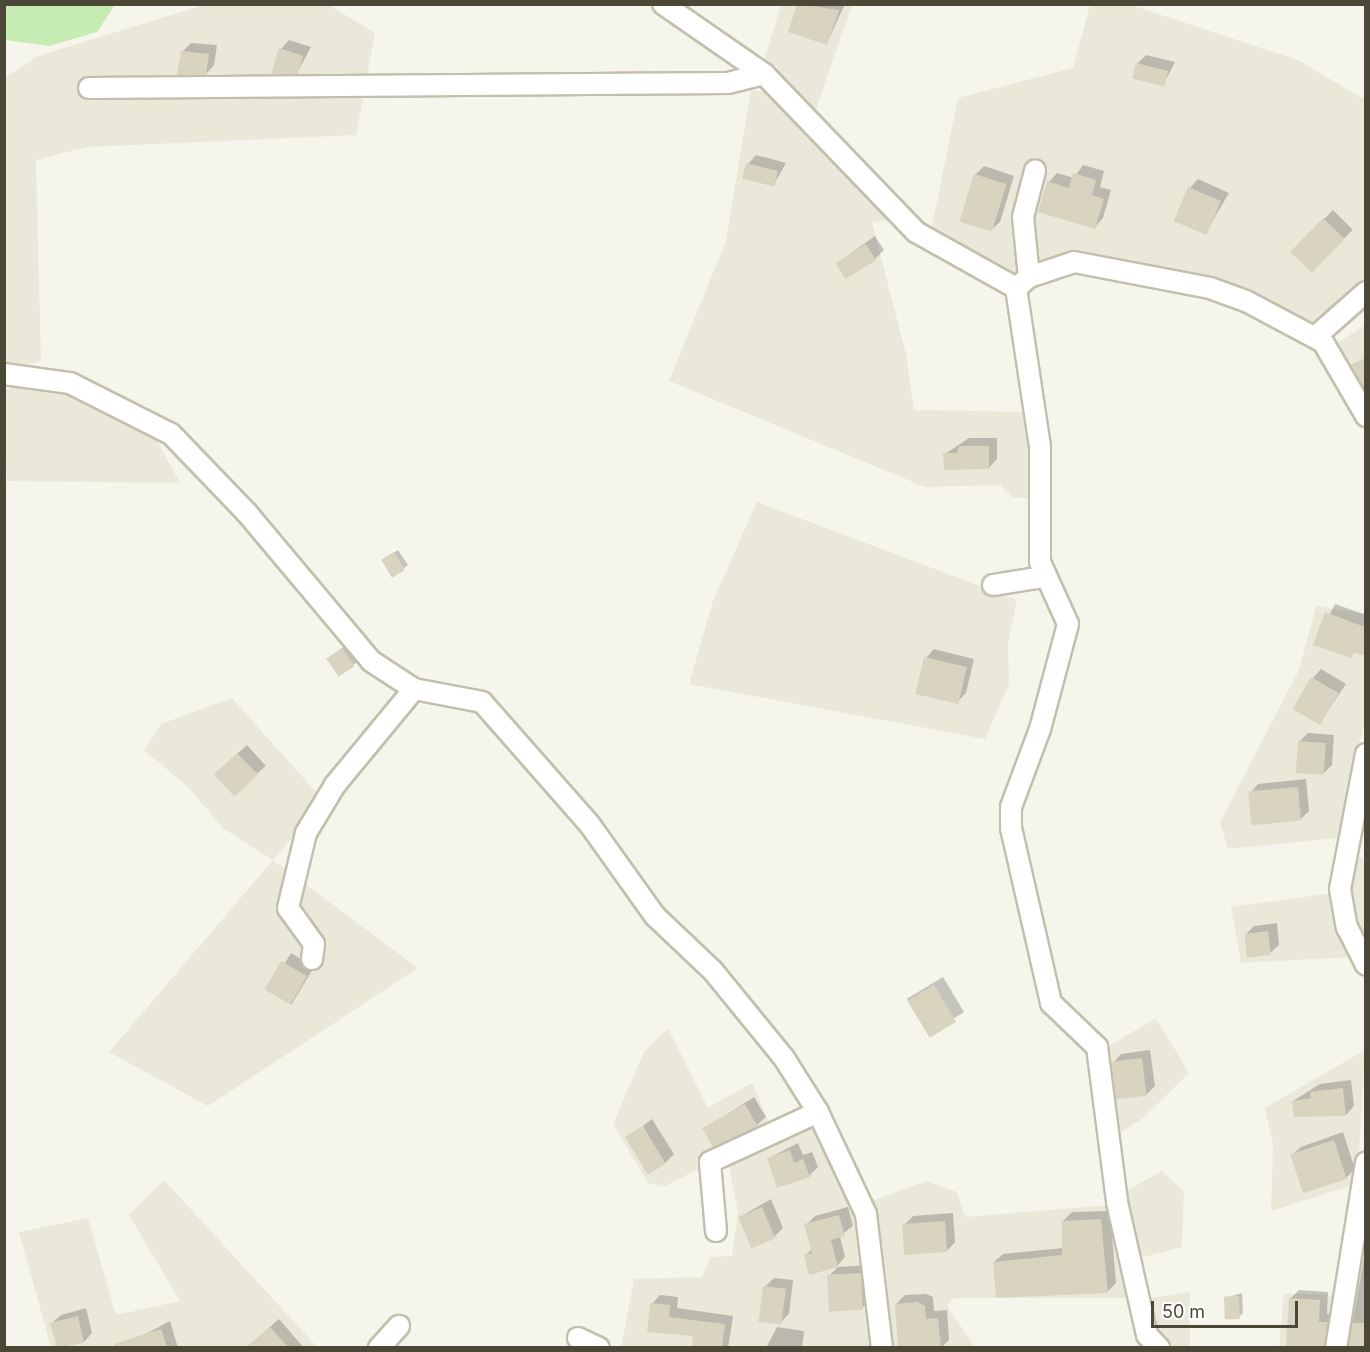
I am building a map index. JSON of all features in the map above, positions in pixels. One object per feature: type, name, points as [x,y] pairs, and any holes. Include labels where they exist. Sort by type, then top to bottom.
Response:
[{"type":"street","points":[[663,4],[764,74],[916,232],[1023,283],[1074,262],[1121,269],[1219,291],[1315,337],[1336,360],[1365,416]]},
{"type":"street","points":[[89,88],[728,83],[764,74]]},
{"type":"street","points":[[1035,171],[1023,217],[1023,283],[1041,447],[1043,578],[1068,624],[1040,729],[1011,807],[1012,837],[1051,1003],[1097,1047],[1118,1202],[1148,1335],[1159,1347]]},
{"type":"street","points":[[1315,337],[1365,292]]},
{"type":"street","points":[[4,374],[70,383],[171,434],[247,513],[371,661],[414,689],[449,691],[482,702],[590,825],[655,916],[713,971],[784,1058],[818,1112],[866,1214],[882,1347]]},
{"type":"street","points":[[993,585],[1043,578]]},
{"type":"street","points":[[312,959],[315,944],[288,908],[306,833],[335,785],[414,689]]},
{"type":"street","points":[[1365,754],[1340,889],[1347,927],[1365,965]]},
{"type":"street","points":[[716,1231],[710,1162],[818,1112]]},
{"type":"street","points":[[1336,1347],[1365,1162]]},
{"type":"street","points":[[379,1347],[399,1326]]},
{"type":"street","points":[[578,1338],[599,1347]]},
{"type":"shaded area","points":[[204,5],[329,5],[375,33],[356,135],[87,147],[36,160],[41,361],[5,371],[5,78],[38,56]]},
{"type":"shaded area","points":[[781,5],[852,5],[814,115],[778,82],[777,66],[764,61]]},
{"type":"shaded area","points":[[1090,5],[1131,5],[1298,60],[1365,100],[1365,292],[1317,334],[1272,307],[1051,267],[1013,274],[930,236],[958,98],[1073,68]]},
{"type":"shaded area","points":[[751,90],[766,92],[890,215],[889,220],[872,222],[906,354],[914,410],[1030,412],[1032,499],[1012,497],[1000,485],[925,487],[669,381],[726,241]]},
{"type":"shaded area","points":[[1365,325],[1365,399],[1336,344]]},
{"type":"shaded area","points":[[19,386],[77,397],[155,437],[180,483],[7,481],[4,390]]},
{"type":"shaded area","points":[[757,502],[1017,600],[1008,643],[1009,684],[985,739],[689,684],[713,601]]},
{"type":"shaded area","points":[[1316,606],[1365,614],[1365,722],[1337,838],[1228,849],[1220,822],[1299,670]]},
{"type":"shaded area","points":[[232,698],[324,801],[273,860],[224,829],[188,787],[144,750],[161,724]]},
{"type":"shaded area","points":[[1358,855],[1365,861],[1365,951],[1351,898]]},
{"type":"shaded area","points":[[273,860],[418,968],[208,1106],[109,1052]]},
{"type":"shaded area","points":[[1333,893],[1352,957],[1241,963],[1231,907]]},
{"type":"shaded area","points":[[1156,1018],[1189,1073],[1142,1119],[1113,1137],[1099,1052]]},
{"type":"shaded area","points":[[668,1028],[708,1108],[752,1083],[772,1129],[664,1187],[648,1183],[613,1124],[644,1052]]},
{"type":"shaded area","points":[[1365,1050],[1357,1184],[1271,1211],[1273,1145],[1265,1108]]},
{"type":"shaded area","points":[[816,1126],[857,1206],[874,1347],[621,1348],[634,1279],[702,1277],[710,1257],[732,1256],[738,1212],[729,1167]]},
{"type":"shaded area","points":[[1162,1171],[1184,1192],[1182,1247],[1140,1258],[1124,1192]]},
{"type":"shaded area","points":[[164,1180],[317,1347],[51,1347],[19,1232],[88,1218],[116,1315],[180,1301],[129,1215]]},
{"type":"shaded area","points":[[926,1181],[957,1192],[965,1217],[1112,1205],[1132,1298],[954,1298],[947,1306],[975,1347],[892,1347],[879,1223],[872,1201]]},
{"type":"shaded area","points":[[1365,1212],[1365,1347],[1279,1348],[1284,1293],[1349,1296]]},
{"type":"shaded area","points":[[1190,1292],[1190,1347],[1155,1347],[1146,1299]]},
{"type":"green space","points":[[5,4],[115,5],[97,32],[49,46],[5,40]]},
{"type":"building","points":[[797,4],[839,10],[827,45],[788,32]]},
{"type":"building","points":[[279,48],[303,56],[298,74],[271,74]]},
{"type":"building","points":[[181,51],[209,54],[206,75],[177,75]]},
{"type":"building","points":[[1136,63],[1168,71],[1164,87],[1132,79]]},
{"type":"building","points":[[746,163],[778,171],[774,187],[742,179]]},
{"type":"building","points":[[1073,173],[1096,180],[1092,195],[1104,199],[1095,229],[1038,212],[1047,181],[1069,188]]},
{"type":"building","points":[[974,174],[1007,184],[992,232],[959,222]]},
{"type":"building","points":[[1188,187],[1221,201],[1207,235],[1174,221]]},
{"type":"building","points":[[1323,218],[1345,239],[1312,273],[1290,252]]},
{"type":"building","points":[[866,244],[876,260],[846,279],[835,263]]},
{"type":"building","points":[[1365,358],[1365,391],[1350,365]]},
{"type":"building","points":[[959,446],[989,446],[989,469],[944,470],[943,453],[957,453]]},
{"type":"building","points":[[394,552],[405,570],[392,578],[381,560]]},
{"type":"building","points":[[1325,612],[1365,627],[1365,656],[1354,652],[1351,658],[1313,645]]},
{"type":"building","points":[[342,648],[354,666],[339,677],[326,659]]},
{"type":"building","points":[[924,657],[967,667],[958,704],[915,694]]},
{"type":"building","points":[[1311,677],[1339,693],[1320,725],[1292,709]]},
{"type":"building","points":[[1298,741],[1326,743],[1324,775],[1296,773]]},
{"type":"building","points":[[237,753],[258,775],[235,797],[214,775]]},
{"type":"building","points":[[1298,787],[1301,821],[1251,825],[1248,791]]},
{"type":"building","points":[[1268,931],[1271,955],[1247,958],[1244,934]]},
{"type":"building","points":[[281,961],[307,976],[290,1005],[265,990]]},
{"type":"building","points":[[934,985],[956,1022],[930,1038],[907,1001]]},
{"type":"building","points":[[1142,1058],[1147,1096],[1116,1099],[1111,1062]]},
{"type":"building","points":[[1343,1088],[1346,1116],[1294,1117],[1292,1101],[1311,1098],[1310,1092]]},
{"type":"building","points":[[745,1104],[758,1127],[713,1147],[702,1128]]},
{"type":"building","points":[[643,1126],[666,1164],[648,1175],[625,1137]]},
{"type":"building","points":[[1334,1140],[1347,1179],[1303,1193],[1290,1154]]},
{"type":"building","points":[[790,1150],[794,1163],[803,1159],[810,1177],[777,1188],[767,1158]]},
{"type":"building","points":[[762,1207],[775,1238],[751,1248],[738,1217]]},
{"type":"building","points":[[839,1215],[845,1236],[831,1240],[838,1267],[809,1275],[804,1255],[812,1253],[804,1224]]},
{"type":"building","points":[[1101,1219],[1108,1293],[996,1298],[993,1262],[1062,1255],[1062,1221]]},
{"type":"building","points":[[945,1221],[947,1252],[904,1255],[902,1224]]},
{"type":"building","points":[[861,1273],[863,1310],[829,1312],[827,1275]]},
{"type":"building","points":[[763,1286],[786,1289],[781,1325],[759,1322]]},
{"type":"building","points":[[1239,1296],[1240,1319],[1225,1320],[1224,1297]]},
{"type":"building","points":[[1289,1298],[1320,1300],[1319,1322],[1328,1322],[1324,1347],[1286,1347]]},
{"type":"building","points":[[917,1302],[925,1306],[926,1319],[938,1318],[941,1347],[898,1347],[895,1304]]},
{"type":"building","points":[[650,1303],[670,1305],[669,1317],[725,1324],[722,1347],[692,1347],[693,1336],[647,1332]]},
{"type":"building","points":[[78,1316],[84,1343],[57,1347],[50,1323]]},
{"type":"building","points":[[1352,1323],[1365,1323],[1365,1347],[1348,1347]]},
{"type":"building","points":[[270,1327],[288,1347],[246,1347]]},
{"type":"building","points":[[161,1329],[167,1347],[115,1347],[114,1344]]}]
